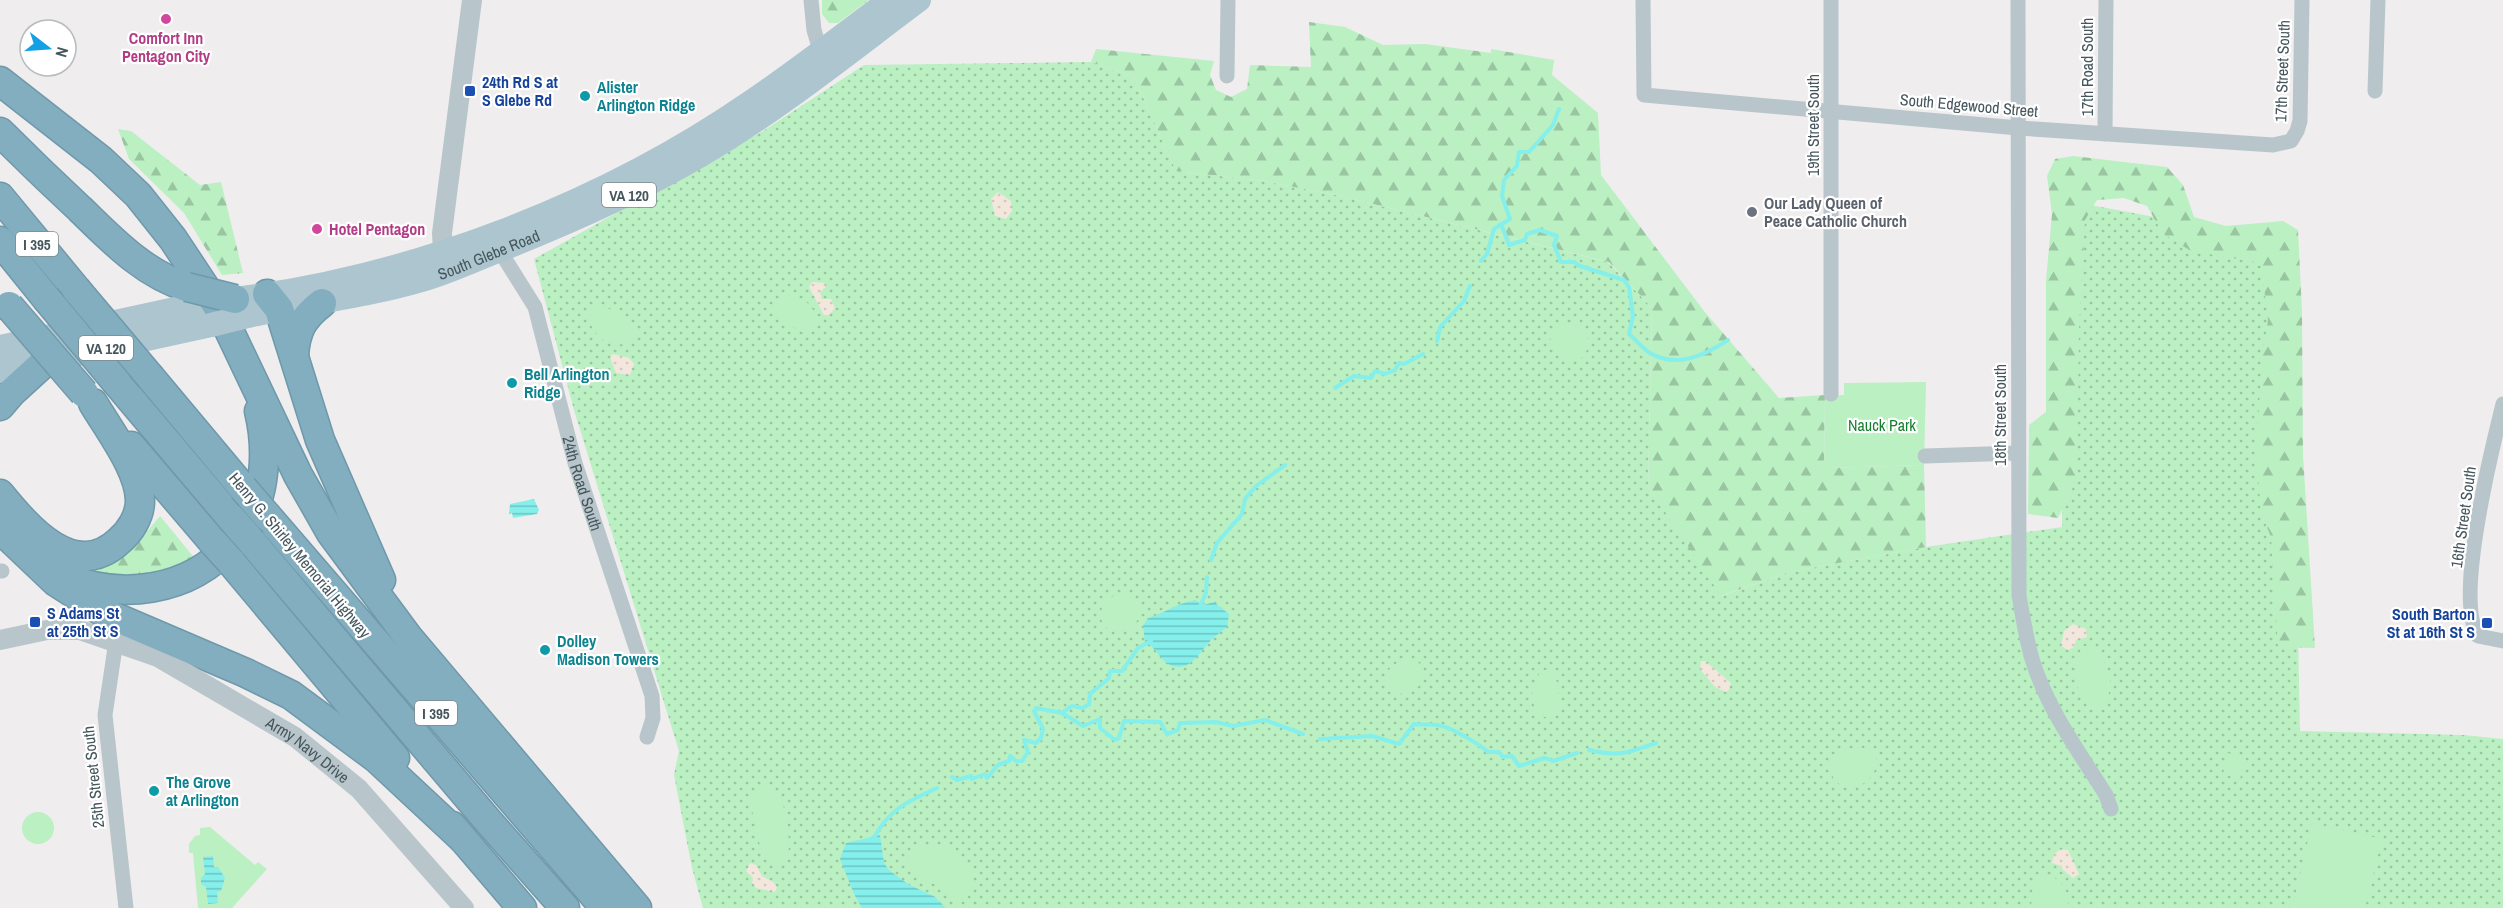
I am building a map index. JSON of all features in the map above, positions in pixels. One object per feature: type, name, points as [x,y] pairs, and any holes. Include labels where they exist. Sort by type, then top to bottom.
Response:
[{"type":"highway","points":[[0,81],[101,160],[138,195],[173,239],[212,297],[248,366],[298,475],[331,533],[408,637],[637,908]]},
{"type":"highway","points":[[0,132],[114,242],[150,271],[193,296],[239,308]]},
{"type":"highway","name":"Henry G. Shirley Memorial Highway","points":[[0,197],[243,488],[605,908]]},
{"type":"highway","points":[[0,241],[231,518],[565,908]]},
{"type":"highway","points":[[3,300],[222,552],[522,908]]},
{"type":"highway","points":[[273,302],[320,440],[376,572],[464,704]]},
{"type":"highway","points":[[293,357],[300,324],[309,312],[322,303]]},
{"type":"highway","points":[[0,406],[46,361]]},
{"type":"highway","points":[[23,552],[64,577],[87,585],[113,589],[143,590],[176,582],[211,563],[246,527],[258,498],[264,465],[264,442],[260,413],[248,366]]},
{"type":"highway","points":[[0,494],[28,528],[49,545],[63,552],[84,556],[93,554],[114,546],[122,538],[136,519],[140,502],[139,491],[130,466],[89,398]]},
{"type":"highway","points":[[0,529],[65,590],[101,611],[246,673],[291,695],[376,758],[464,839]]},
{"type":"main road","name":"South Glebe Road","points":[[273,302],[322,303],[378,292],[446,260],[630,194],[703,154],[762,115],[890,0]]},
{"type":"main road","name":"South Glebe Road","points":[[823,60],[919,0]]},
{"type":"main road","name":"South Glebe Road","points":[[0,371],[211,325],[239,308],[273,302],[370,273],[446,260]]},
{"type":"main road","name":"VA 120","points":[[0,347],[193,296]]},
{"type":"street","points":[[446,260],[442,234],[472,0]]},
{"type":"street","points":[[811,0],[814,30],[823,60]]},
{"type":"street","points":[[1227,76],[1228,0]]},
{"type":"street","name":"South Edgewood Street","points":[[1643,0],[1644,95],[2019,128],[2273,145],[2291,141]]},
{"type":"street","name":"19th Street South","points":[[1831,0],[1831,394]]},
{"type":"street","name":"18th Street South","points":[[2018,0],[2019,595],[2025,632],[2034,664],[2055,711],[2106,795],[2111,809]]},
{"type":"street","name":"17th Road South","points":[[2105,134],[2106,0]]},
{"type":"street","name":"17th Street South","points":[[2291,141],[2300,121],[2302,0]]},
{"type":"street","points":[[2375,91],[2378,0]]},
{"type":"street","name":"24th Road South","points":[[495,243],[535,307],[574,463],[652,696],[653,718],[647,737]]},
{"type":"street","name":"16th Street South","points":[[2503,404],[2486,473],[2475,538],[2470,611],[2473,627],[2478,636],[2503,641]]},
{"type":"street","points":[[1925,456],[2017,453]]},
{"type":"street","name":"Army Navy Drive","points":[[0,640],[47,630],[80,630],[158,657],[295,737],[360,789],[464,908]]},
{"type":"street","name":"25th Street South","points":[[116,641],[105,715],[126,908]]},
{"type":"green space","points":[[822,0],[869,0],[838,23],[829,23],[822,14]]},
{"type":"green space","points":[[1309,22],[1345,27],[1383,45],[1425,44],[1491,53],[1491,49],[1554,60],[1552,75],[1598,113],[1601,175],[1704,311],[1779,398],[1825,395],[1824,468],[1924,465],[1926,547],[1789,572],[1721,596],[1648,486],[1652,308],[1609,262],[1345,197],[1264,181],[1176,171],[1134,77],[1091,62],[1096,49],[1214,61],[1210,75],[1216,90],[1231,97],[1247,89],[1250,65],[1311,67]]},
{"type":"green space","points":[[1091,62],[1134,77],[1176,171],[1264,181],[1345,197],[1608,262],[1652,308],[1648,486],[1722,596],[1789,572],[1926,547],[2062,527],[2063,200],[2290,242],[2300,731],[2463,735],[2503,739],[2503,908],[703,908],[692,868],[674,775],[679,751],[574,410],[534,259],[763,131],[864,65]]},
{"type":"green space","points":[[118,129],[131,131],[200,185],[221,182],[243,273],[222,275],[184,213],[129,159]]},
{"type":"green space","points":[[2073,156],[2167,167],[2183,185],[2194,217],[2226,226],[2283,221],[2298,230],[2302,312],[2303,455],[2315,648],[2278,647],[2271,537],[2261,512],[2256,453],[2262,358],[2268,320],[2261,263],[2191,251],[2163,234],[2147,206],[2124,198],[2097,200],[2085,220],[2079,328],[2077,479],[2058,518],[2028,514],[2029,425],[2046,412],[2046,281],[2052,214],[2047,176],[2055,159]]},
{"type":"green space","points":[[783,295],[800,298],[812,308],[817,319],[812,330],[794,327],[777,316],[771,306]]},
{"type":"green space","points":[[597,305],[614,311],[629,325],[637,334],[632,341],[617,345],[600,338],[588,320],[591,309]]},
{"type":"green space","points":[[1563,323],[1578,327],[1589,340],[1587,351],[1582,358],[1575,361],[1561,358],[1551,343],[1550,331]]},
{"type":"green space","name":"Nauck Park","points":[[1926,382],[1924,465],[1824,468],[1825,395],[1844,395],[1844,383]]},
{"type":"green space","points":[[160,516],[197,561],[125,581],[89,572],[88,568],[128,554]]},
{"type":"green space","points":[[1118,594],[1134,597],[1141,603],[1142,612],[1133,628],[1121,632],[1105,627],[1101,613],[1103,605]]},
{"type":"green space","points":[[2083,646],[2092,646],[2103,661],[2110,677],[2109,694],[2100,711],[2091,710],[2078,688],[2077,662]]},
{"type":"green space","points":[[1409,658],[1418,662],[1423,668],[1421,683],[1408,693],[1398,693],[1387,689],[1385,678],[1387,673],[1394,665]]},
{"type":"green space","points":[[1542,670],[1551,672],[1557,684],[1559,706],[1555,715],[1548,718],[1541,715],[1535,708],[1532,698],[1534,685]]},
{"type":"green space","points":[[1859,747],[1872,752],[1877,761],[1875,770],[1868,780],[1858,786],[1847,788],[1837,782],[1829,768],[1841,753]]},
{"type":"green space","points":[[2228,753],[2246,758],[2240,779],[2223,774]]},
{"type":"green space","points":[[762,786],[773,788],[778,793],[784,806],[788,827],[788,856],[784,863],[774,867],[762,852],[748,799],[755,790]]},
{"type":"green space","points":[[38,812],[50,816],[54,828],[50,840],[38,844],[26,840],[22,828],[26,816]]},
{"type":"green space","points":[[2312,823],[2382,839],[2365,908],[2292,908]]},
{"type":"green space","points":[[210,827],[255,865],[258,862],[267,869],[232,908],[198,908],[193,853],[189,853],[189,844],[195,836],[200,835],[200,828]]},
{"type":"green space","points":[[912,847],[953,847],[965,860],[972,874],[974,882],[969,896],[962,901],[912,870],[908,860]]},
{"type":"green space","points":[[2044,873],[2055,878],[2063,886],[2068,896],[2067,908],[2031,908],[2033,881],[2038,874]]},
{"type":"sand","points":[[998,192],[1011,201],[1012,211],[1006,219],[995,216],[991,199]]},
{"type":"sand","points":[[812,282],[825,283],[826,287],[820,292],[822,299],[831,299],[835,308],[829,315],[824,315],[809,287]]},
{"type":"sand","points":[[613,354],[629,358],[634,364],[630,375],[616,373],[610,357]]},
{"type":"sand","points":[[2073,624],[2086,629],[2087,637],[2076,640],[2074,647],[2068,650],[2061,646],[2064,631]]},
{"type":"sand","points":[[1701,661],[1705,661],[1731,683],[1729,690],[1726,692],[1715,687],[1700,669]]},
{"type":"sand","points":[[2061,849],[2068,850],[2079,874],[2073,878],[2062,869],[2062,866],[2052,863],[2054,854]]},
{"type":"sand","points":[[750,863],[756,865],[762,876],[773,882],[777,887],[775,892],[756,888],[752,883],[753,878],[746,871]]},
{"type":"water","points":[[534,499],[539,510],[537,514],[513,518],[512,513],[509,514],[510,504]]},
{"type":"water","points":[[1195,600],[1203,605],[1214,602],[1229,614],[1227,627],[1212,639],[1189,664],[1177,667],[1170,665],[1145,642],[1143,626],[1148,618],[1182,603]]},
{"type":"water","points":[[880,835],[884,863],[889,870],[908,884],[935,897],[946,908],[862,908],[840,859],[846,843]]},
{"type":"water","points":[[213,856],[214,867],[218,867],[225,878],[221,891],[217,892],[218,903],[208,904],[206,887],[201,884],[201,878],[205,874],[203,857]]},
{"type":"waterway","points":[[1481,261],[1487,254],[1494,229],[1510,219],[1502,196],[1504,180],[1517,166],[1519,152],[1529,152],[1553,125],[1559,109]]},
{"type":"waterway","points":[[1501,224],[1509,245],[1525,240],[1527,234],[1540,230],[1557,236],[1554,245],[1561,262],[1574,262],[1624,280],[1629,287],[1633,316],[1629,334],[1650,353],[1660,358],[1680,360],[1710,351],[1728,340]]},
{"type":"waterway","points":[[1437,341],[1440,327],[1464,301],[1470,286]]},
{"type":"waterway","points":[[1335,388],[1354,376],[1371,378],[1375,371],[1385,374],[1395,370],[1399,363],[1404,364],[1423,354]]},
{"type":"waterway","points":[[1211,560],[1217,543],[1242,514],[1245,499],[1256,486],[1285,465]]},
{"type":"waterway","points":[[1199,608],[1206,593],[1207,577]]},
{"type":"waterway","points":[[952,777],[957,780],[971,776],[972,779],[985,774],[987,778],[998,765],[1009,761],[1010,756],[1016,761],[1022,761],[1028,752],[1024,740],[1036,743],[1041,738],[1043,729],[1034,711],[1036,708],[1062,713],[1072,706],[1083,708],[1089,704],[1090,694],[1109,678],[1110,671],[1122,671],[1138,648],[1151,641]]},
{"type":"waterway","points":[[1062,713],[1083,726],[1100,719],[1100,728],[1115,740],[1119,738],[1124,721],[1160,722],[1167,734],[1178,730],[1180,723],[1216,722],[1233,726],[1265,720],[1303,734]]},
{"type":"waterway","points":[[1320,739],[1372,736],[1399,744],[1414,724],[1435,725],[1456,732],[1488,752],[1499,752],[1503,757],[1512,756],[1519,766],[1545,758],[1553,761],[1577,753]]},
{"type":"waterway","points":[[1589,750],[1623,753],[1656,743]]},
{"type":"waterway","points":[[872,841],[891,814],[937,788]]},
{"type":"place","name":"Comfort Inn Pentagon City","points":[[166,19]]},
{"type":"place","name":"24th Rd S at S Glebe Rd","points":[[470,91]]},
{"type":"place","name":"Alister Arlington Ridge","points":[[585,96]]},
{"type":"place","name":"Our Lady Queen of Peace Catholic Church","points":[[1752,212]]},
{"type":"place","name":"Hotel Pentagon","points":[[317,229]]},
{"type":"place","name":"Bell Arlington Ridge","points":[[512,383]]},
{"type":"place","name":"S Adams St at 25th St S","points":[[35,622]]},
{"type":"place","name":"South Barton St at 16th St S","points":[[2487,623]]},
{"type":"place","name":"Dolley Madison Towers","points":[[545,650]]},
{"type":"place","name":"The Grove at Arlington","points":[[154,791]]}]
